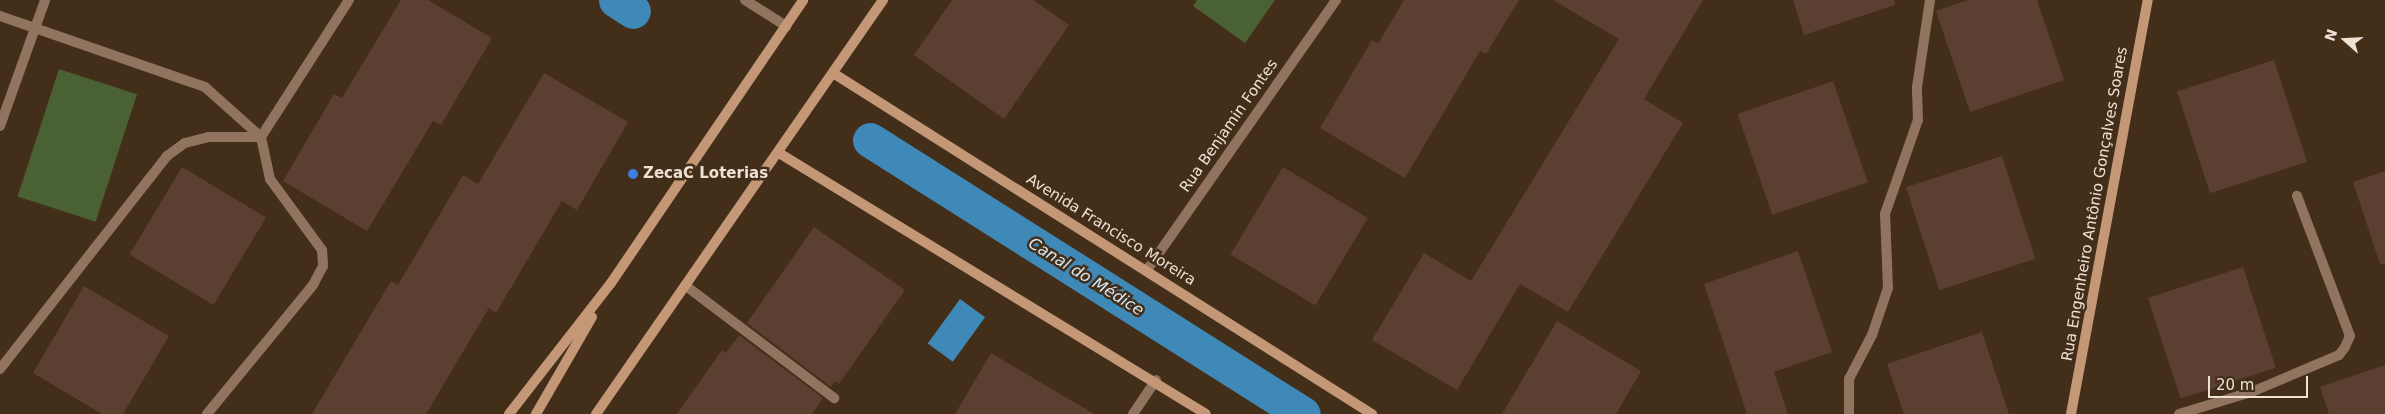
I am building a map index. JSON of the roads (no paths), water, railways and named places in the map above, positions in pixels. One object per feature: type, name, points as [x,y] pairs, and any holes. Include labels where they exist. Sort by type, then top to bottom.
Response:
[{"type":"street","points":[[0,126],[45,0]]},
{"type":"street","points":[[261,137],[349,0]]},
{"type":"street","points":[[745,0],[786,26]]},
{"type":"street","points":[[509,414],[611,283],[803,0]]},
{"type":"street","points":[[596,414],[779,153],[883,0]]},
{"type":"street","name":"Rua Benjamin Fontes","points":[[1147,270],[1336,0]]},
{"type":"street","points":[[1849,414],[1849,379],[1872,335],[1888,288],[1885,214],[1918,120],[1916,87],[1930,0]]},
{"type":"street","name":"Rua Engenheiro Antônio Gonçalves Soares","points":[[2072,414],[2148,0]]},
{"type":"street","points":[[0,16],[205,87],[261,137],[270,179],[322,250],[323,266],[313,285],[207,414]]},
{"type":"street","name":"Avenida Francisco Moreira","points":[[833,73],[1372,414]]},
{"type":"street","points":[[0,369],[167,156],[185,143],[209,136],[261,137]]},
{"type":"street","points":[[779,153],[1156,380],[1206,414]]},
{"type":"street","points":[[2179,414],[2254,391],[2339,355],[2345,347],[2350,336],[2297,196]]},
{"type":"street","points":[[536,414],[611,283]]},
{"type":"street","points":[[686,286],[834,398]]},
{"type":"street","points":[[1134,414],[1156,380]]},
{"type":"water","points":[[960,299],[985,317],[953,362],[928,343]]},
{"type":"waterway","points":[[616,0],[633,11]]},
{"type":"waterway","name":"Canal do Médice","points":[[870,140],[1303,414]]},
{"type":"place","name":"ZecaC Loterias","points":[[633,174]]}]
